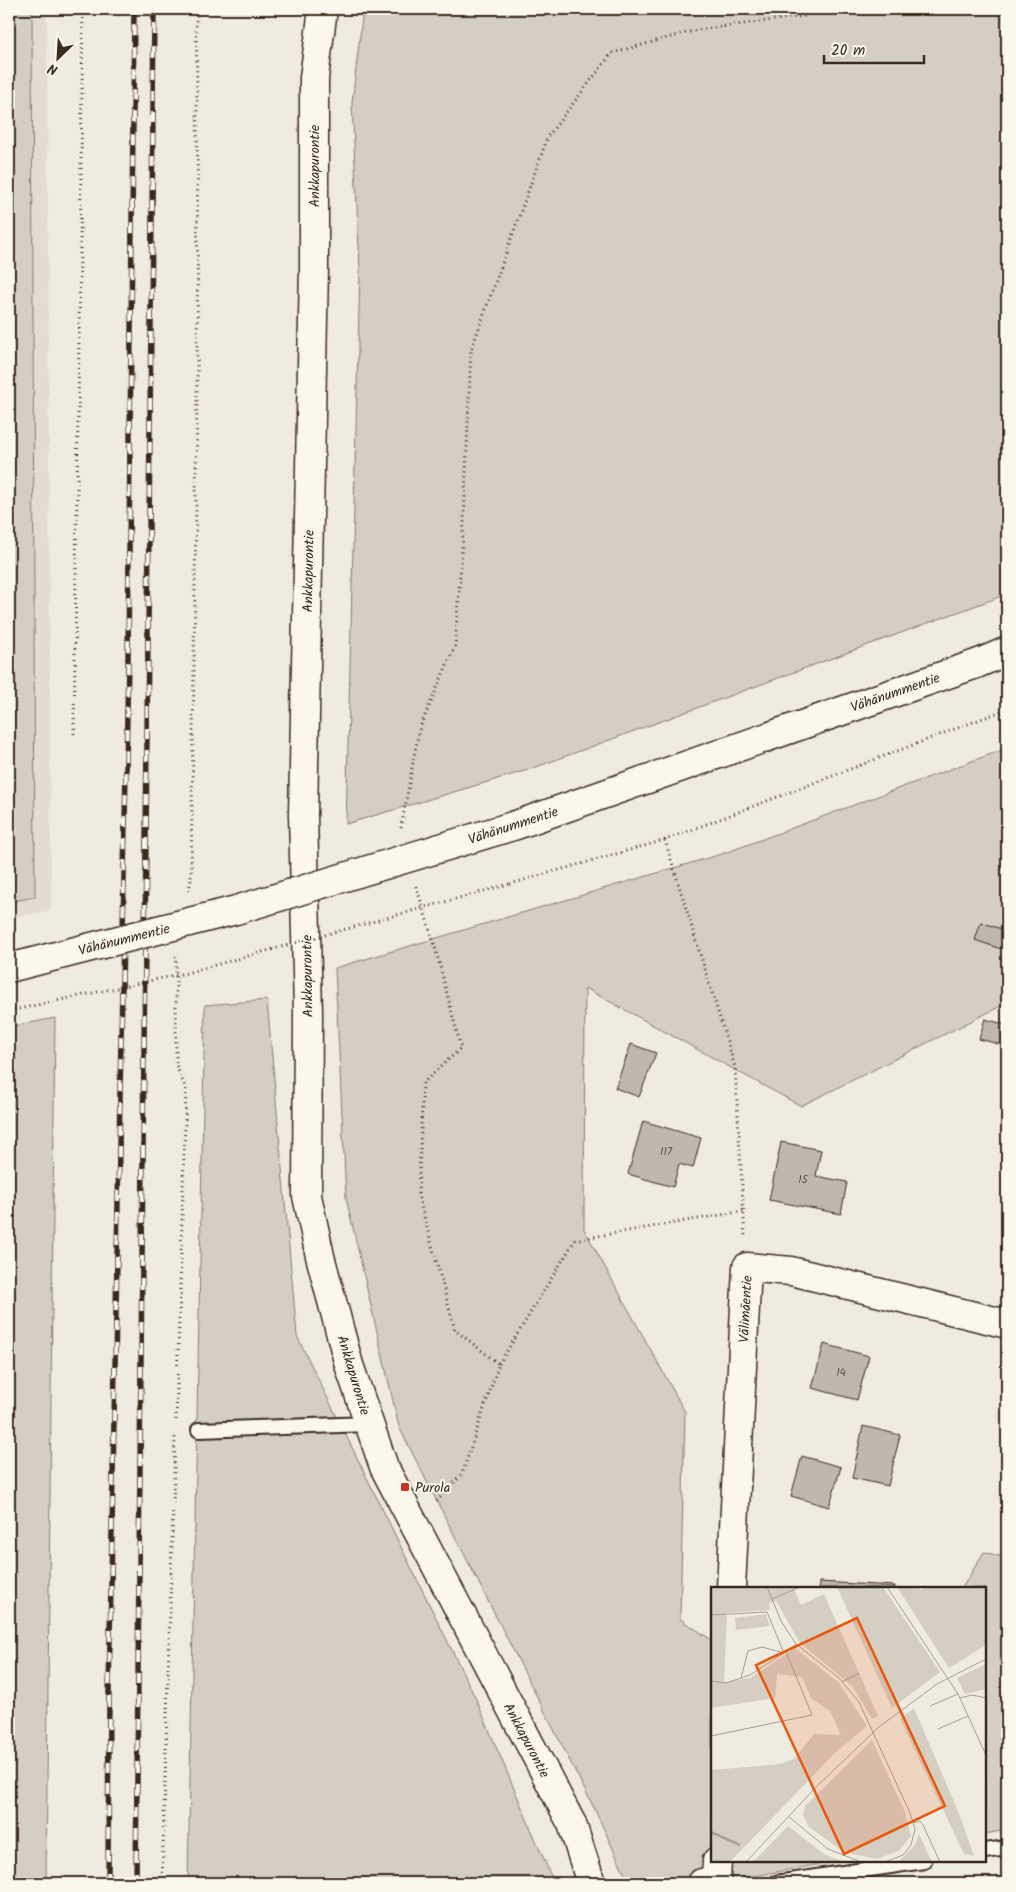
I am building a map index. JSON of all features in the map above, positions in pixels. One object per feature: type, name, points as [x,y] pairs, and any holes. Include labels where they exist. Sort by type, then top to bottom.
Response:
[{"type":"street","name":"Ankkapurontie","points":[[323,9],[314,78],[314,268],[303,805],[308,1012],[307,1196],[320,1256],[346,1355],[384,1467],[572,1824],[591,1883]]},
{"type":"street","name":"Vähänummentie","points":[[9,968],[236,910],[516,825],[979,663],[1007,651]]},
{"type":"street","name":"Välimäentie","points":[[731,1587],[747,1267],[791,1271],[1007,1324]]},
{"type":"lane","points":[[200,1430],[369,1424]]},
{"type":"lane","points":[[986,1851],[1007,1848]]},
{"type":"lane","points":[[776,1883],[917,1862]]},
{"type":"path","points":[[74,734],[83,9]]},
{"type":"path","points":[[187,898],[191,880],[195,581],[198,116],[196,9]]},
{"type":"path","points":[[399,835],[418,730],[455,646],[464,521],[471,350],[548,136],[612,54],[696,30],[804,16],[809,9]]},
{"type":"path","points":[[9,1011],[186,973],[665,840],[1007,709]]},
{"type":"path","points":[[665,840],[735,1067],[747,1267]]},
{"type":"path","points":[[415,882],[433,939],[461,1048],[423,1083],[418,1194],[455,1330],[499,1364]]},
{"type":"path","points":[[162,1883],[186,1089],[176,1065],[176,953]]},
{"type":"path","points":[[415,1526],[462,1474],[499,1364],[575,1240],[744,1211]]},
{"type":"shaded area","points":[[9,9],[47,9],[51,911],[9,917]]},
{"type":"shaded area","points":[[9,9],[32,9],[35,897],[9,902]]},
{"type":"shaded area","points":[[363,9],[1007,9],[1007,594],[528,770],[346,824],[360,269],[352,103]]},
{"type":"shaded area","points":[[1007,748],[1007,1003],[801,1106],[585,988],[584,1229],[685,1412],[680,1619],[711,1639],[711,1862],[833,1862],[748,1877],[629,1883],[594,1808],[399,1427],[346,1198],[335,968],[725,853]]},
{"type":"shaded area","points":[[267,1000],[297,1336],[476,1699],[554,1883],[188,1883],[205,1005]]},
{"type":"shaded area","points":[[55,1018],[46,1883],[9,1883],[9,1027]]},
{"type":"shaded area","points":[[984,1552],[1007,1558],[1007,1830],[986,1834],[986,1587],[963,1587]]},
{"type":"building","points":[[981,922],[1007,931],[1007,951],[975,940]]},
{"type":"building","points":[[985,1019],[1007,1025],[1006,1046],[979,1039]]},
{"type":"building","points":[[631,1044],[656,1053],[639,1097],[615,1088]]},
{"type":"building","points":[[643,1121],[701,1138],[693,1168],[679,1164],[673,1187],[628,1174]]},
{"type":"building","points":[[781,1142],[821,1150],[816,1176],[847,1182],[841,1214],[769,1200]]},
{"type":"building","points":[[824,1344],[869,1356],[857,1400],[812,1388]]},
{"type":"building","points":[[863,1426],[900,1435],[888,1486],[852,1478]]},
{"type":"building","points":[[802,1456],[841,1467],[829,1507],[791,1496]]},
{"type":"building","points":[[819,1582],[895,1586],[895,1587],[819,1587]]},
{"type":"railway","points":[[108,1883],[109,1693],[128,660],[134,9]]},
{"type":"railway","points":[[136,1883],[154,9]]},
{"type":"place","name":"Purola","points":[[405,1487]]}]
